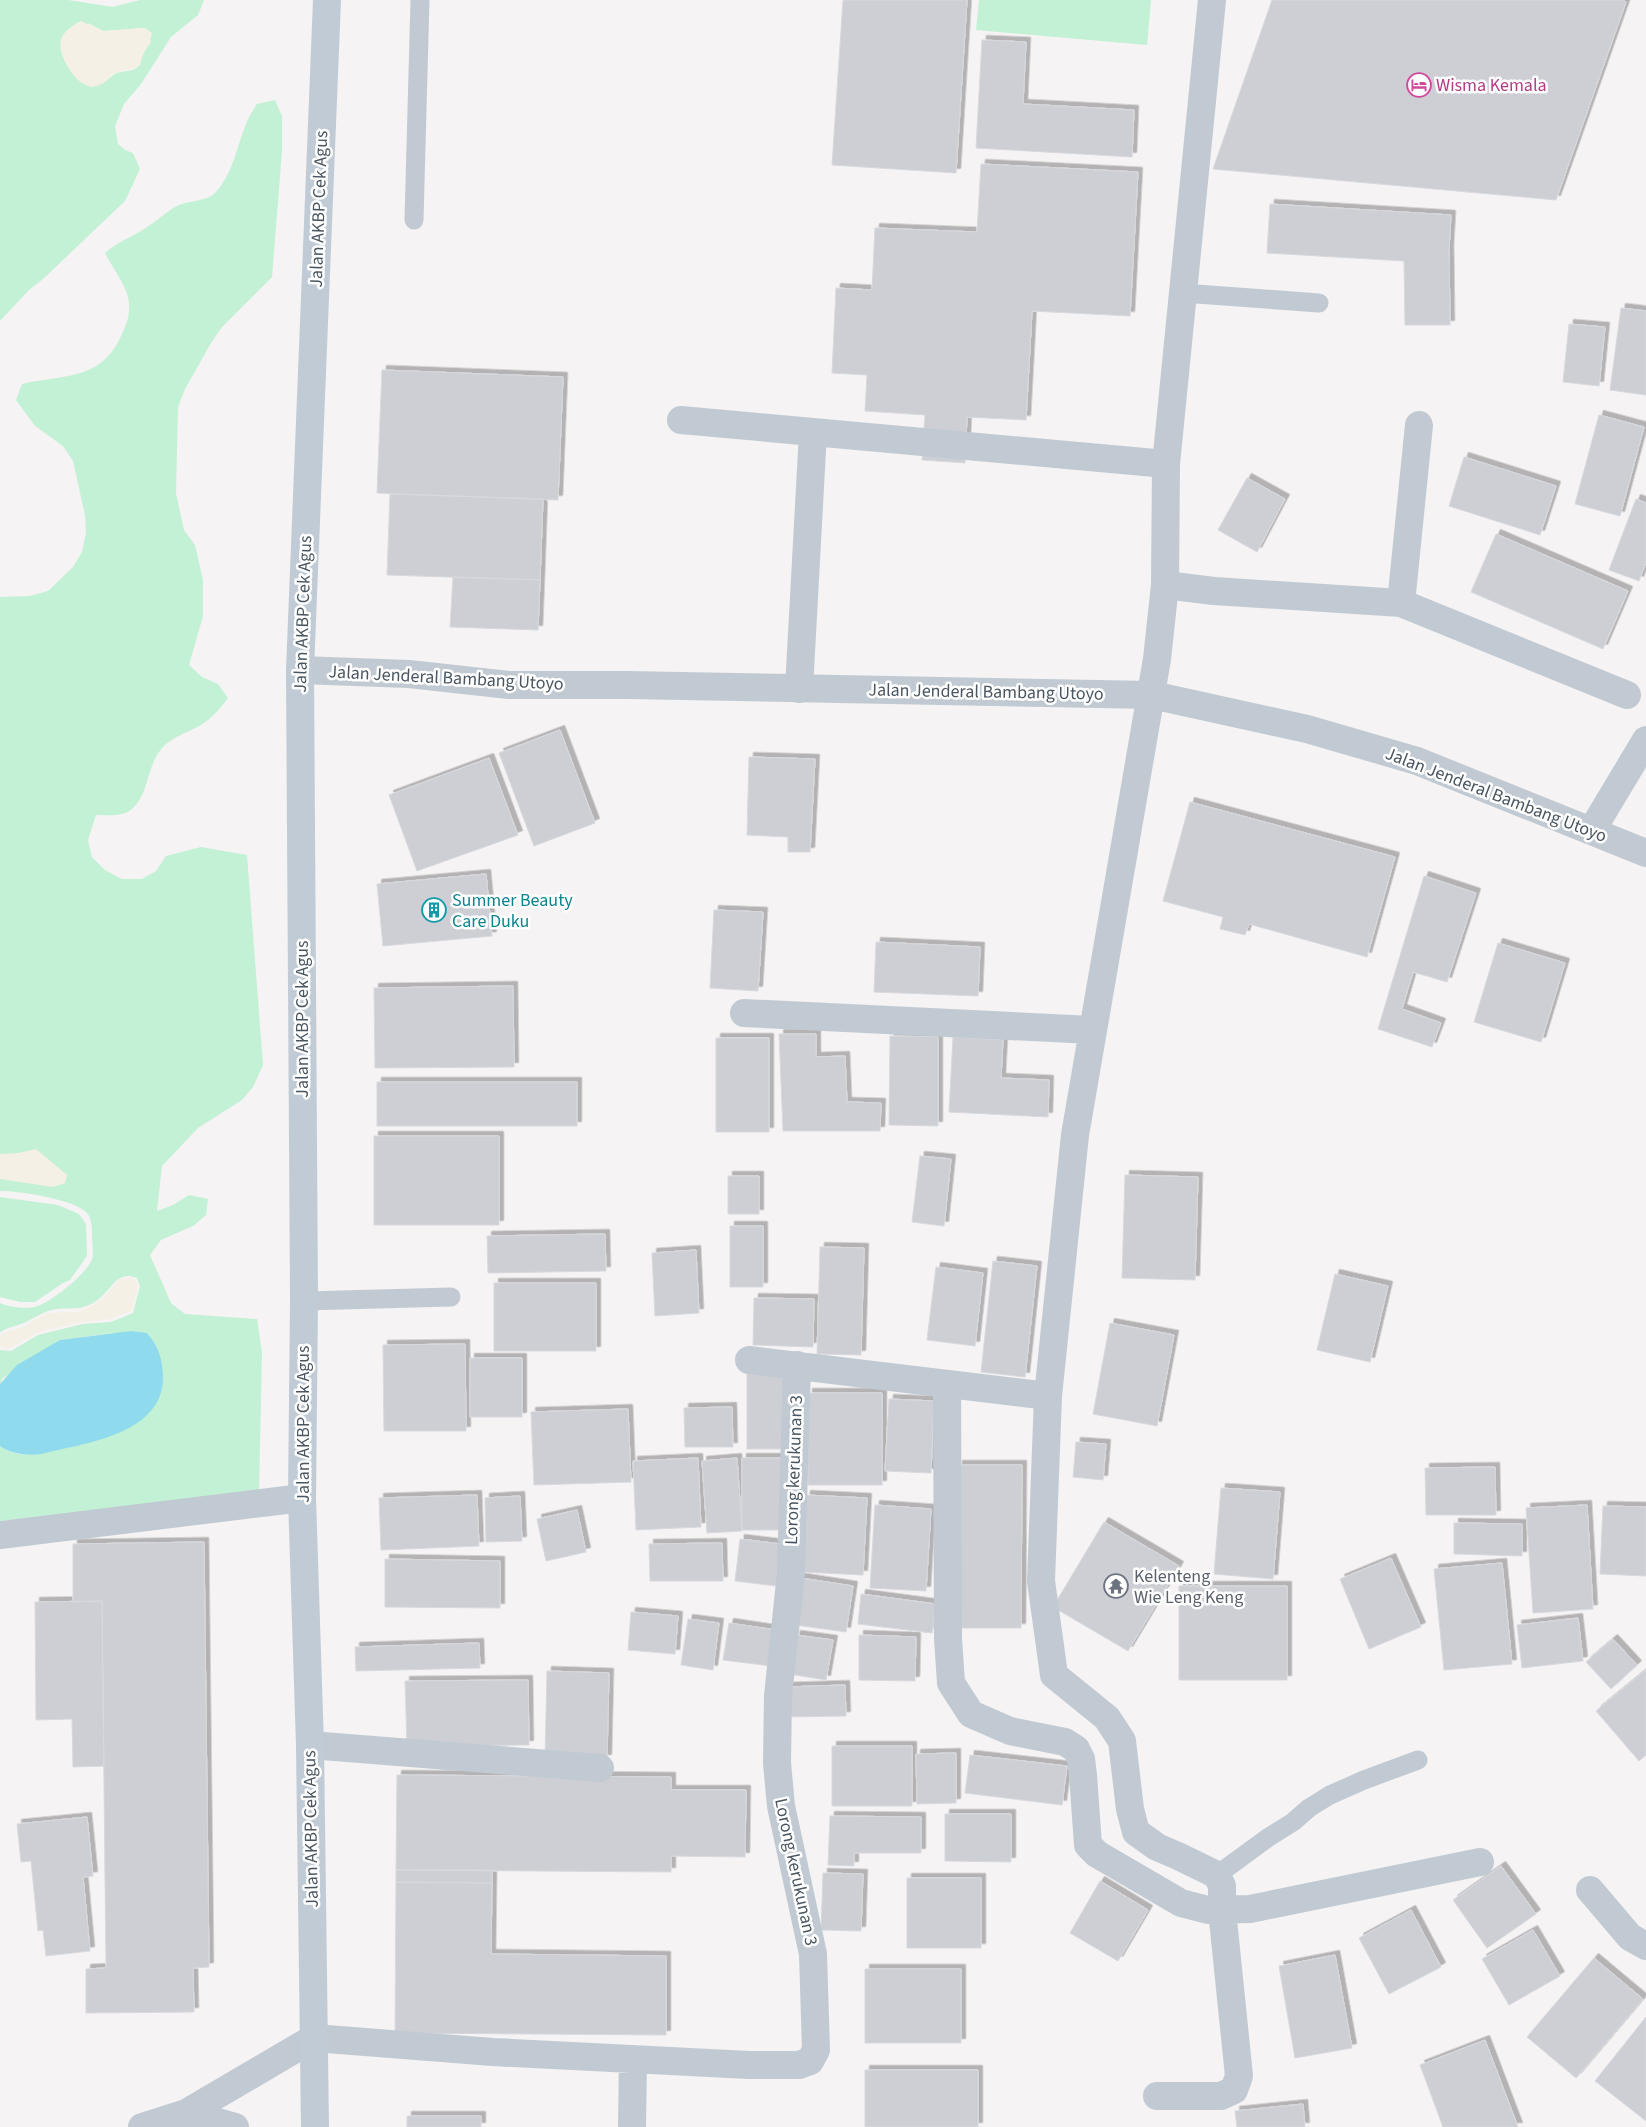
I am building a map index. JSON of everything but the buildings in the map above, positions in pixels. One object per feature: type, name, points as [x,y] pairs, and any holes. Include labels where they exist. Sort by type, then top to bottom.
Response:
[{"type":"main road","name":"Jalan AKBP Cek Agus","points":[[314,2127],[310,1745],[302,1498],[304,1301],[300,670],[327,0]]},
{"type":"street","points":[[1157,2096],[1221,2096],[1234,2090],[1238,2076],[1222,1910],[1222,1886],[1217,1876],[1178,1856],[1157,1848],[1136,1832],[1130,1809],[1122,1741],[1107,1718],[1054,1675],[1041,1581],[1048,1396],[1075,1135],[1152,695],[1165,585],[1166,464],[1212,1]]},
{"type":"street","points":[[681,420],[1166,464]]},
{"type":"street","points":[[1400,603],[1419,425]]},
{"type":"street","points":[[800,689],[813,432]]},
{"type":"street","points":[[1165,585],[1224,592],[1400,603],[1627,695]]},
{"type":"street","name":"Jalan Jenderal Bambang Utoyo","points":[[300,670],[409,674],[509,685],[627,685],[1152,695],[1307,729],[1417,761],[1646,853]]},
{"type":"street","points":[[1592,830],[1646,740]]},
{"type":"street","points":[[744,1013],[1092,1030]]},
{"type":"street","points":[[749,1360],[1048,1396]]},
{"type":"street","name":"Lorong kerukunan 3","points":[[314,2038],[493,2052],[749,2065],[800,2065],[810,2061],[816,2050],[813,1954],[781,1806],[777,1764],[778,1696],[791,1573],[797,1365]]},
{"type":"street","points":[[947,1384],[948,1638],[951,1683],[971,1714],[1010,1731],[1065,1742],[1076,1748],[1081,1759],[1083,1775],[1088,1845],[1096,1854],[1181,1904],[1208,1910],[1250,1909],[1480,1862]]},
{"type":"street","points":[[0,1535],[302,1498]]},
{"type":"street","points":[[310,1745],[600,1768]]},
{"type":"street","points":[[1590,1890],[1630,1937],[1646,1946]]},
{"type":"street","points":[[142,2127],[186,2113],[314,2038]]},
{"type":"street","points":[[632,2127],[633,2059]]},
{"type":"street","points":[[186,2113],[235,2127]]},
{"type":"lane","points":[[414,220],[420,0]]},
{"type":"lane","points":[[1183,293],[1319,303]]},
{"type":"lane","points":[[304,1301],[451,1297]]},
{"type":"lane","points":[[1217,1876],[1268,1837],[1293,1822],[1309,1808],[1330,1795],[1418,1760]]},
{"type":"green space","points":[[0,0],[68,0],[113,7],[140,0],[204,0],[198,15],[171,37],[141,84],[124,104],[115,126],[118,144],[125,150],[133,153],[140,169],[125,201],[29,290],[0,321]],"holes":[[[88,23],[103,31],[145,28],[151,42],[141,56],[140,65],[133,70],[116,73],[102,84]]]},
{"type":"green space","points":[[979,0],[1151,0],[1147,45],[976,30]]},
{"type":"green space","points":[[275,100],[282,116],[282,151],[272,277],[222,327],[185,389],[178,407],[176,493],[184,530],[195,545],[203,580],[203,616],[189,665],[202,677],[218,684],[228,698],[208,720],[174,738],[163,747],[155,759],[145,789],[138,802],[130,811],[125,813],[96,815],[88,840],[92,857],[105,870],[122,879],[142,879],[156,871],[166,856],[201,847],[247,855],[263,1065],[253,1087],[242,1100],[198,1128],[162,1166],[157,1211],[173,1205],[189,1195],[208,1199],[206,1215],[193,1226],[161,1240],[150,1255],[171,1303],[185,1314],[257,1319],[262,1352],[259,1493],[0,1521],[0,1446],[8,1451],[25,1454],[42,1453],[68,1447],[150,1336],[147,1333],[113,1333],[60,1340],[3,1378],[0,1384],[0,1350],[11,1351],[38,1335],[83,1324],[111,1322],[133,1313],[140,1286],[137,1278],[125,1276],[116,1281],[100,1298],[88,1305],[79,1308],[47,1311],[5,1329],[0,1333],[0,1303],[24,1308],[44,1303],[60,1293],[83,1272],[89,1265],[93,1254],[91,1222],[88,1214],[82,1209],[47,1197],[20,1192],[0,1191],[0,597],[30,596],[48,591],[73,567],[82,552],[86,532],[85,515],[73,461],[63,446],[35,426],[16,400],[22,384],[81,373],[93,368],[104,360],[114,349],[126,325],[129,302],[124,286],[105,253],[175,207],[212,196],[229,172],[245,126],[257,104]]},
{"type":"green space","points":[[0,1197],[58,1205],[79,1214],[86,1224],[87,1256],[70,1280],[35,1302],[20,1302],[0,1297]]},
{"type":"sand","points":[[81,21],[103,31],[145,28],[152,33],[140,65],[115,73],[96,87],[86,85],[80,81],[64,61],[60,45],[64,33]]},
{"type":"sand","points":[[36,1149],[67,1175],[65,1183],[53,1187],[0,1179],[0,1154]]},
{"type":"sand","points":[[131,1278],[138,1286],[131,1311],[110,1319],[83,1322],[42,1331],[13,1347],[3,1349],[0,1346],[0,1337],[3,1333],[23,1327],[48,1313],[80,1312],[102,1299],[120,1279]]},
{"type":"water","points":[[131,1331],[147,1333],[157,1347],[162,1363],[163,1375],[160,1395],[151,1411],[137,1423],[119,1433],[99,1440],[41,1454],[14,1453],[0,1446],[0,1384],[17,1365],[60,1340]]},
{"type":"place","name":"Wisma Kemala","points":[[1419,85]]},
{"type":"place","name":"Summer Beauty Care Duku","points":[[434,910]]},
{"type":"place","name":"Kelenteng Wie Leng Keng","points":[[1116,1586]]}]
